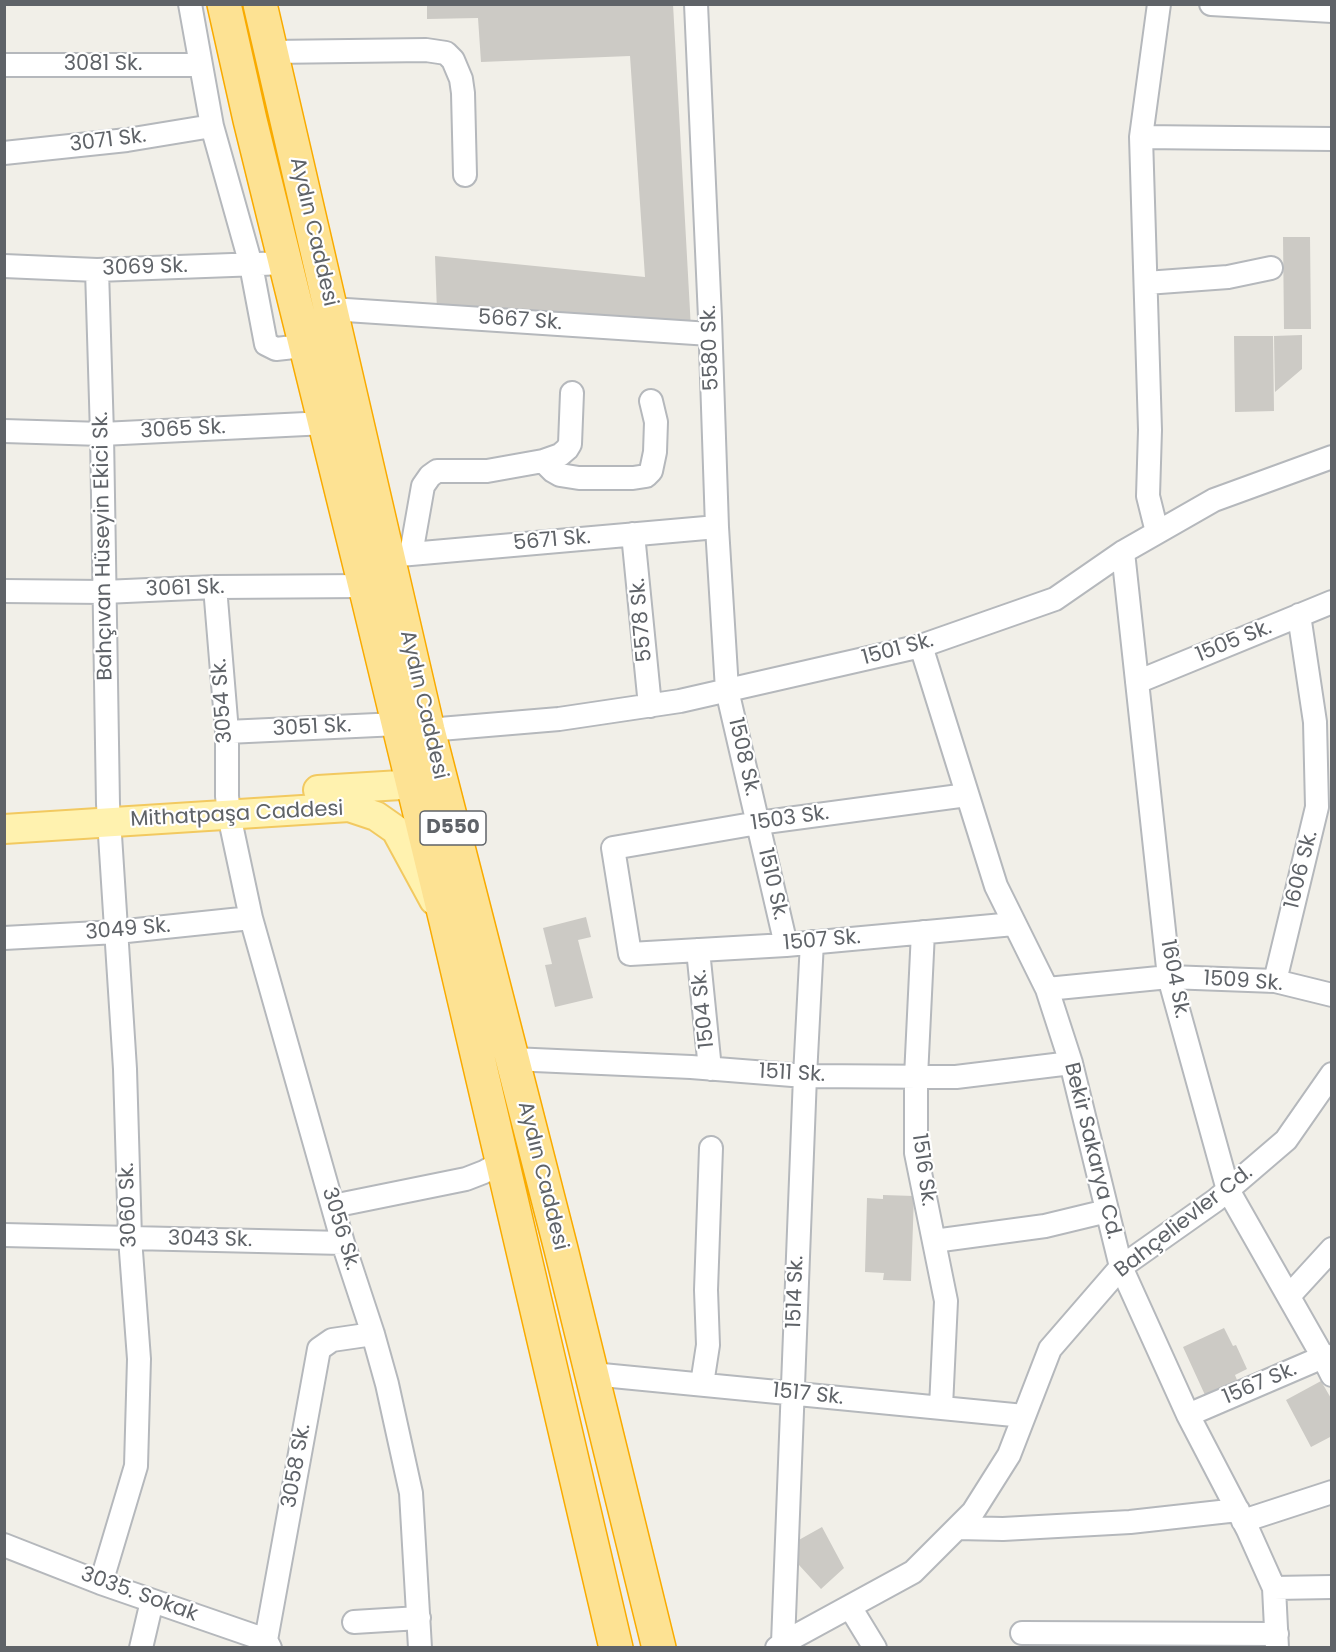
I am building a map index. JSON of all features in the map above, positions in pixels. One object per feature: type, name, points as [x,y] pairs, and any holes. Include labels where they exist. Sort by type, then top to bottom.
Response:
[{"type":"highway","name":"Aydın Caddesi","points":[[224,4],[250,120],[365,586],[413,727],[427,783],[512,1059],[659,1647]]},
{"type":"highway","name":"Aydın Caddesi","points":[[260,4],[330,309],[399,555],[413,727]]},
{"type":"highway","name":"Aydın Caddesi","points":[[427,783],[446,921],[616,1647]]},
{"type":"main road","name":"Mithatpaşa Caddesi","points":[[4,829],[109,813],[228,805],[427,783]]},
{"type":"main road","name":"Mithatpaşa Caddesi","points":[[228,805],[349,807],[376,816],[396,830],[446,921]]},
{"type":"main road","name":"Mithatpaşa Caddesi","points":[[4,810],[109,813]]},
{"type":"street","points":[[190,4],[212,126],[251,265],[266,344],[276,349],[306,343]]},
{"type":"street","name":"5580 Sk.","points":[[696,4],[717,527],[727,690]]},
{"type":"street","points":[[1157,532],[1148,496],[1150,430],[1141,137],[1159,4]]},
{"type":"street","points":[[1211,4],[1332,11]]},
{"type":"street","points":[[271,52],[426,50],[446,53],[453,60],[464,93],[465,175]]},
{"type":"street","name":"3081 Sk.","points":[[4,65],[201,65]]},
{"type":"street","name":"3071 Sk.","points":[[4,153],[126,140],[212,126]]},
{"type":"street","points":[[1141,137],[1332,139]]},
{"type":"street","name":"3069 Sk.","points":[[4,266],[97,270],[286,263]]},
{"type":"street","points":[[1146,283],[1228,277],[1271,268]]},
{"type":"street","name":"Bahçıvan Hüseyin Ekici Sk.","points":[[97,270],[109,813]]},
{"type":"street","name":"5667 Sk.","points":[[330,309],[710,333]]},
{"type":"street","points":[[399,555],[423,486],[437,471],[487,471],[543,461],[560,455],[567,449],[570,444],[572,393]]},
{"type":"street","points":[[543,461],[553,471],[569,477],[594,479],[646,476],[651,471],[655,452],[656,422],[651,401]]},
{"type":"street","name":"3065 Sk.","points":[[4,431],[102,434],[326,423]]},
{"type":"street","name":"1501 Sk.","points":[[413,727],[559,719],[650,706],[921,646],[1055,599],[1123,552],[1214,500],[1332,456]]},
{"type":"street","name":"5671 Sk.","points":[[399,555],[717,527]]},
{"type":"street","name":"5578 Sk.","points":[[633,534],[650,706]]},
{"type":"street","name":"1604 Sk.","points":[[1123,552],[1169,977],[1228,1190],[1329,1363]]},
{"type":"street","name":"3061 Sk.","points":[[4,591],[104,592],[215,587],[365,586]]},
{"type":"street","name":"3054 Sk.","points":[[215,587],[227,732],[228,805]]},
{"type":"street","name":"1505 Sk.","points":[[1137,682],[1332,602]]},
{"type":"street","name":"1606 Sk.","points":[[1275,981],[1317,807],[1315,722],[1299,615]]},
{"type":"street","name":"Bekir Sakarya Cd.","points":[[921,646],[996,886],[1047,989],[1071,1063],[1121,1267],[1188,1414],[1241,1515],[1274,1588],[1277,1641]]},
{"type":"street","name":"1508 Sk.","points":[[727,690],[758,823]]},
{"type":"street","name":"3051 Sk.","points":[[227,732],[413,727]]},
{"type":"street","name":"1503 Sk.","points":[[630,954],[612,848],[758,823],[967,795]]},
{"type":"street","name":"3056 Sk.","points":[[228,805],[251,918],[343,1243],[387,1384],[411,1493],[420,1647]]},
{"type":"street","name":"3060 Sk.","points":[[101,1583],[136,1466],[139,1359],[130,1238],[125,1069],[109,813]]},
{"type":"street","name":"1510 Sk.","points":[[758,823],[786,945]]},
{"type":"street","name":"3049 Sk.","points":[[4,938],[117,932],[251,918]]},
{"type":"street","name":"1507 Sk.","points":[[630,954],[786,945],[1014,924]]},
{"type":"street","name":"1516 Sk.","points":[[923,932],[916,1077],[916,1153],[946,1301],[941,1407]]},
{"type":"street","name":"1514 Sk.","points":[[780,1645],[812,942]]},
{"type":"street","name":"1504 Sk.","points":[[698,950],[710,1069]]},
{"type":"street","name":"1509 Sk.","points":[[1047,989],[1169,977],[1275,981],[1332,995]]},
{"type":"street","name":"1511 Sk.","points":[[512,1059],[805,1076],[916,1077],[956,1077],[1071,1063]]},
{"type":"street","name":"Bahçelievler Cd.","points":[[780,1645],[913,1572],[974,1512],[1009,1455],[1050,1349],[1121,1267],[1216,1200],[1286,1140],[1332,1074]]},
{"type":"street","points":[[702,1384],[708,1345],[706,1290],[711,1148]]},
{"type":"street","points":[[333,1206],[466,1179],[502,1161]]},
{"type":"street","points":[[934,1241],[1045,1226],[1107,1211]]},
{"type":"street","name":"3043 Sk.","points":[[4,1235],[343,1243]]},
{"type":"street","points":[[1289,1296],[1332,1250]]},
{"type":"street","name":"3058 Sk.","points":[[268,1644],[319,1349],[332,1340],[373,1334]]},
{"type":"street","name":"1567 Sk.","points":[[1188,1414],[1329,1363]]},
{"type":"street","name":"1517 Sk.","points":[[592,1374],[1024,1416]]},
{"type":"street","points":[[957,1528],[1003,1530],[1241,1515],[1332,1492]]},
{"type":"street","name":"3035. Sokak","points":[[4,1545],[268,1644]]},
{"type":"street","points":[[1274,1588],[1332,1587]]},
{"type":"street","points":[[141,1647],[152,1601]]},
{"type":"street","points":[[850,1607],[875,1647]]},
{"type":"street","points":[[354,1622],[419,1618]]},
{"type":"street","points":[[1022,1633],[1277,1641]]},
{"type":"building","points":[[427,4],[673,4],[691,329],[437,312],[435,256],[645,277],[630,56],[481,62],[478,18],[427,19]]},
{"type":"building","points":[[1283,237],[1310,237],[1311,329],[1284,329]]},
{"type":"building","points":[[1302,335],[1302,369],[1275,392],[1274,336]]},
{"type":"building","points":[[1234,336],[1273,336],[1274,411],[1235,412]]},
{"type":"building","points":[[586,917],[591,937],[578,940],[593,998],[555,1007],[545,965],[552,964],[543,928]]},
{"type":"building","points":[[883,1195],[914,1196],[911,1281],[883,1280],[884,1273],[865,1272],[867,1198],[883,1199]]},
{"type":"building","points":[[1224,1328],[1233,1346],[1236,1345],[1247,1369],[1235,1375],[1237,1380],[1205,1395],[1183,1347]]},
{"type":"building","points":[[1321,1381],[1332,1400],[1332,1436],[1311,1447],[1286,1400]]},
{"type":"building","points":[[822,1527],[844,1568],[821,1589],[799,1565],[797,1541]]}]
